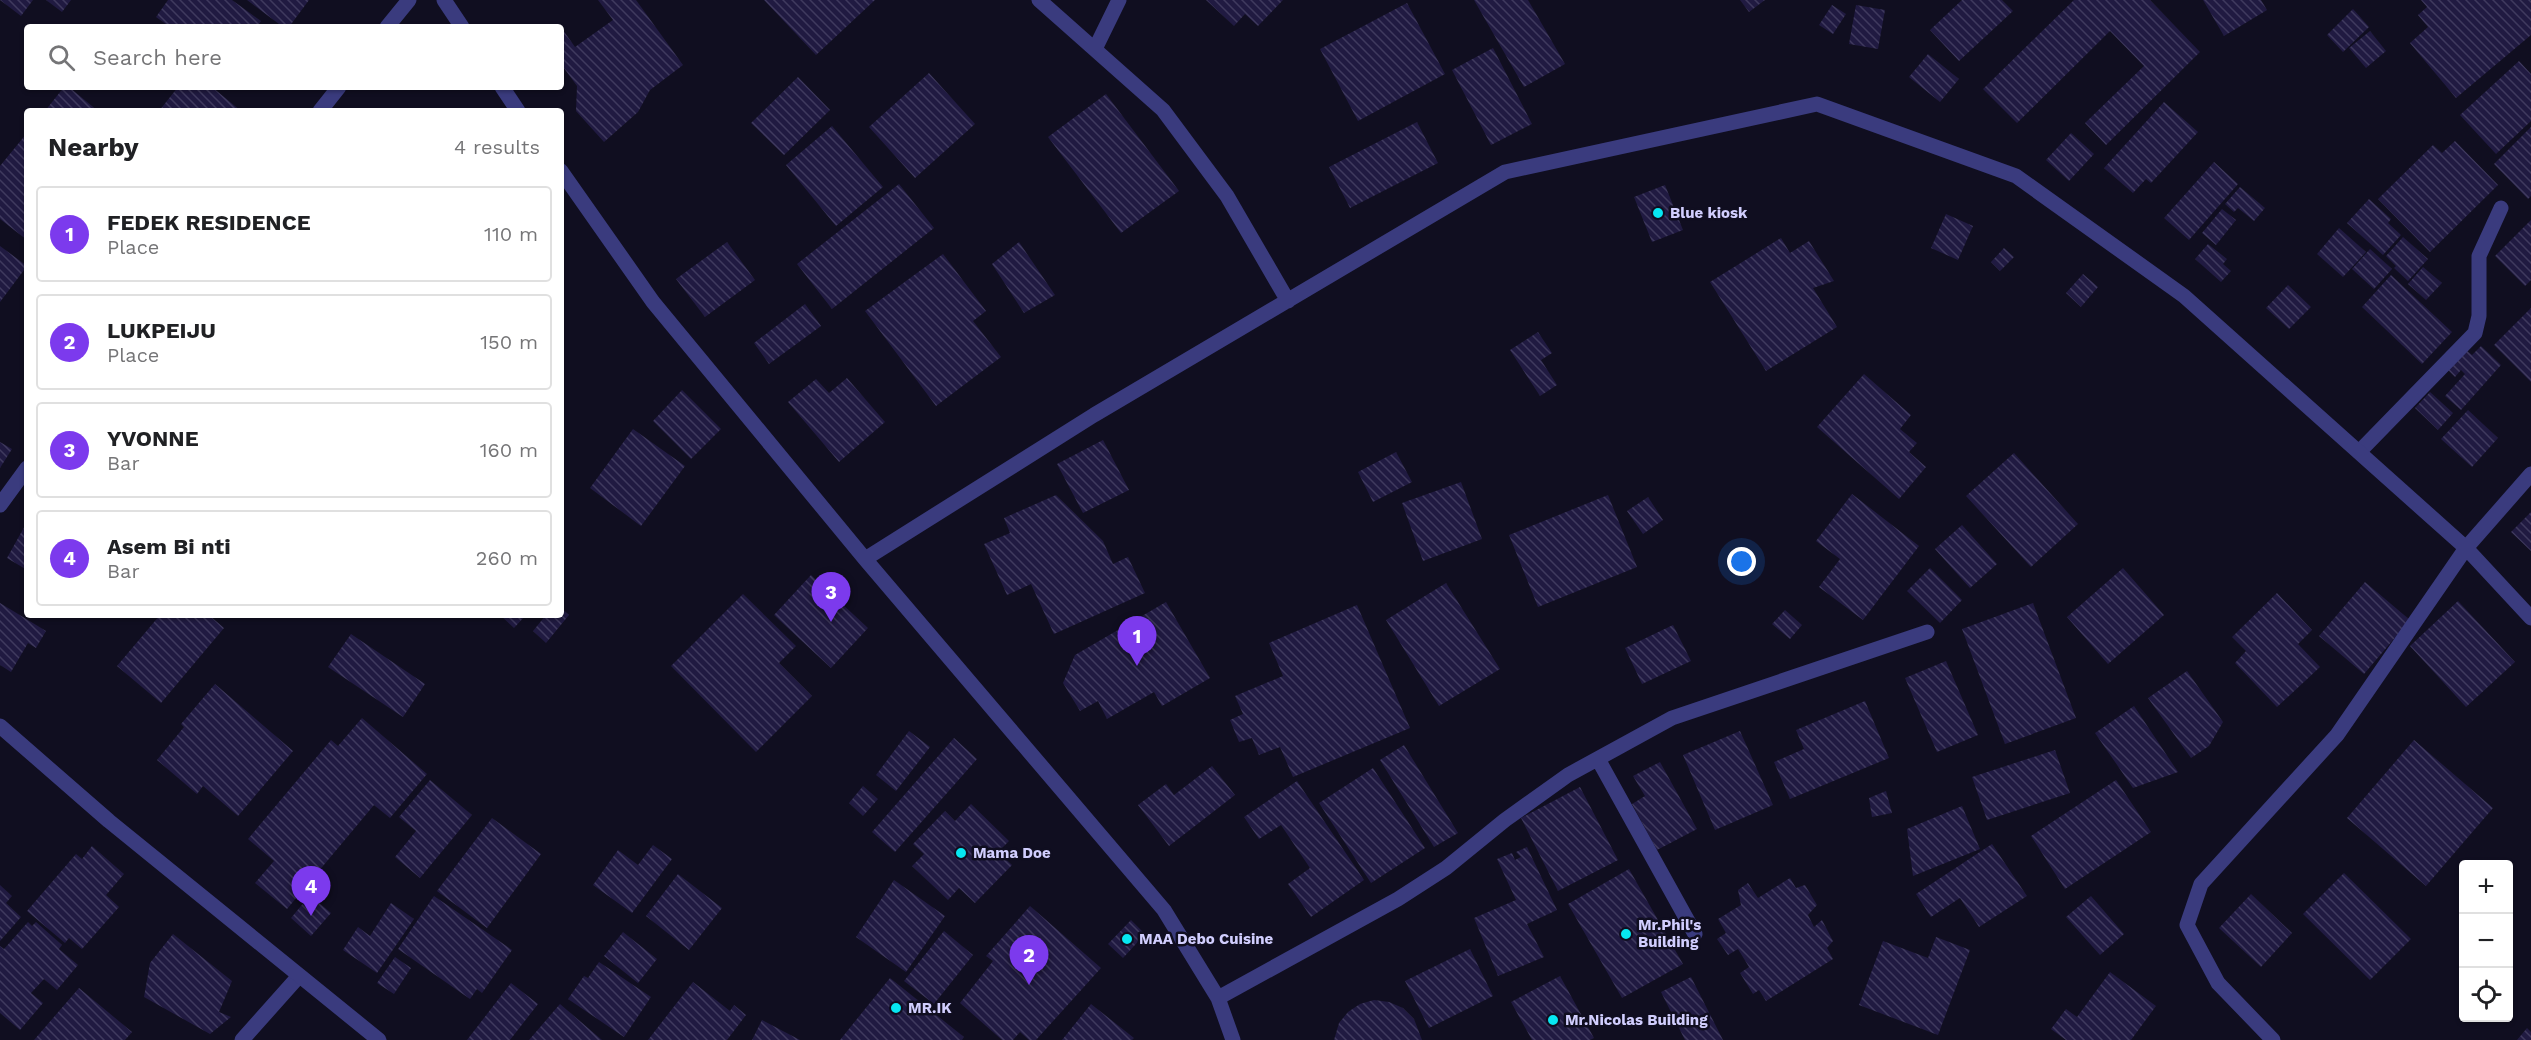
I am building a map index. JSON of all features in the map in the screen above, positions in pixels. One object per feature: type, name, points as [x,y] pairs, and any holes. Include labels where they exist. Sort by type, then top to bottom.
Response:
[{"type":"street","points":[[389,24],[409,0]]},
{"type":"street","points":[[444,0],[460,24]]},
{"type":"street","points":[[1039,0],[1163,110],[1227,196],[1288,301]]},
{"type":"street","points":[[1095,49],[1119,0]]},
{"type":"street","points":[[322,108],[337,90]]},
{"type":"street","points":[[504,90],[516,108]]},
{"type":"street","points":[[865,559],[1094,415],[1505,172],[1817,104],[2016,176],[2184,296],[2466,548],[2531,618]]},
{"type":"street","points":[[564,175],[653,302],[865,559],[1164,910],[1218,998],[1233,1040]]},
{"type":"street","points":[[2359,452],[2475,333],[2479,316],[2479,255],[2500,208]]},
{"type":"street","points":[[0,505],[24,472]]},
{"type":"street","points":[[2272,1040],[2218,983],[2187,925],[2201,884],[2337,735],[2466,548],[2531,474]]},
{"type":"street","points":[[1218,998],[1417,887],[1446,868],[1523,807],[1568,775],[1672,718],[1927,632]]},
{"type":"street","points":[[0,726],[109,821],[379,1040]]},
{"type":"street","points":[[1598,759],[1695,934]]},
{"type":"street","points":[[242,1040],[299,976]]},
{"type":"building","points":[[0,0],[33,0],[21,16]]},
{"type":"building","points":[[46,0],[71,0],[62,12]]},
{"type":"building","points":[[168,0],[232,0],[261,21],[259,24],[166,24],[156,17]]},
{"type":"building","points":[[247,0],[309,0],[291,24],[279,24]]},
{"type":"building","points":[[598,0],[636,0],[683,65],[650,90],[638,112],[604,142],[576,111],[577,86],[564,68],[564,31],[575,47],[613,20]]},
{"type":"building","points":[[764,0],[875,0],[816,55]]},
{"type":"building","points":[[1206,0],[1283,0],[1258,26],[1245,14],[1234,26]]},
{"type":"building","points":[[1474,0],[1528,0],[1565,64],[1524,87]]},
{"type":"building","points":[[1740,0],[1765,0],[1749,12]]},
{"type":"building","points":[[1962,0],[2002,0],[2013,11],[1959,61],[1930,30]]},
{"type":"building","points":[[2074,0],[2150,0],[2200,52],[2106,145],[2085,123],[2144,66],[2110,31],[2017,123],[1983,89]]},
{"type":"building","points":[[2203,0],[2261,0],[2267,10],[2224,36]]},
{"type":"building","points":[[2421,0],[2531,0],[2531,35],[2456,98],[2410,43],[2428,27],[2418,15],[2427,7]]},
{"type":"building","points":[[1407,3],[1445,74],[1358,121],[1320,49]]},
{"type":"building","points":[[1832,5],[1846,14],[1833,34],[1819,25]]},
{"type":"building","points":[[1856,5],[1885,10],[1878,49],[1849,44]]},
{"type":"building","points":[[2353,9],[2369,27],[2343,52],[2327,35]]},
{"type":"building","points":[[2370,31],[2386,51],[2366,68],[2349,48]]},
{"type":"building","points":[[1493,48],[1532,124],[1491,145],[1452,70]]},
{"type":"building","points":[[1928,54],[1959,79],[1940,102],[1909,77]]},
{"type":"building","points":[[2519,61],[2531,74],[2531,121],[2496,154],[2460,115]]},
{"type":"building","points":[[929,73],[975,124],[915,178],[869,127]]},
{"type":"building","points":[[798,77],[830,110],[784,155],[751,123]]},
{"type":"building","points":[[62,90],[73,90],[94,108],[47,108]]},
{"type":"building","points":[[176,90],[216,90],[237,108],[161,108]]},
{"type":"building","points":[[1106,94],[1179,191],[1121,233],[1048,137]]},
{"type":"building","points":[[2164,102],[2198,132],[2151,183],[2146,179],[2133,193],[2104,168]]},
{"type":"building","points":[[1417,122],[1438,163],[1350,208],[1329,167]]},
{"type":"building","points":[[832,126],[883,187],[836,226],[786,165]]},
{"type":"building","points":[[2531,127],[2531,196],[2528,199],[2494,164]]},
{"type":"building","points":[[2071,133],[2094,154],[2069,181],[2046,160]]},
{"type":"building","points":[[24,137],[24,238],[0,219],[0,166]]},
{"type":"building","points":[[2455,141],[2498,185],[2430,252],[2378,199],[2433,145],[2442,153]]},
{"type":"building","points":[[2214,162],[2238,184],[2189,240],[2164,218]]},
{"type":"building","points":[[899,184],[934,228],[832,309],[797,264]]},
{"type":"building","name":"Blue kiosk","points":[[1665,185],[1683,230],[1652,242],[1634,197]]},
{"type":"building","points":[[2240,187],[2265,208],[2254,221],[2238,208],[2234,212],[2225,204]]},
{"type":"building","points":[[2369,199],[2391,219],[2388,223],[2401,235],[2383,255],[2347,223]]},
{"type":"building","points":[[2222,209],[2236,220],[2216,245],[2202,233]]},
{"type":"building","points":[[1946,214],[1973,226],[1958,260],[1931,248]]},
{"type":"building","points":[[2531,220],[2531,280],[2525,286],[2495,256]]},
{"type":"building","points":[[2339,228],[2366,252],[2343,277],[2317,254]]},
{"type":"building","points":[[2403,237],[2428,259],[2408,281],[2394,268],[2396,266],[2386,256]]},
{"type":"building","points":[[1781,238],[1790,253],[1809,241],[1834,281],[1813,288],[1837,327],[1766,371],[1710,282]]},
{"type":"building","points":[[727,242],[755,280],[705,317],[676,279]]},
{"type":"building","points":[[1019,242],[1055,295],[1024,313],[992,264]]},
{"type":"building","points":[[2208,244],[2227,259],[2223,264],[2231,271],[2221,282],[2195,259]]},
{"type":"building","points":[[0,246],[24,264],[24,270],[0,302]]},
{"type":"building","points":[[2004,248],[2014,257],[2000,271],[1991,262]]},
{"type":"building","points":[[2370,249],[2392,269],[2374,289],[2352,269]]},
{"type":"building","points":[[943,254],[986,311],[973,321],[1001,357],[936,406],[865,311]]},
{"type":"building","points":[[2423,267],[2442,283],[2426,300],[2408,284]]},
{"type":"building","points":[[2083,274],[2098,287],[2081,307],[2066,293]]},
{"type":"building","points":[[2391,275],[2452,332],[2422,364],[2362,307]]},
{"type":"building","points":[[2288,285],[2311,307],[2289,329],[2266,308]]},
{"type":"building","points":[[805,304],[821,326],[769,364],[754,343]]},
{"type":"building","points":[[2531,308],[2531,382],[2494,345]]},
{"type":"building","points":[[1538,332],[1552,353],[1541,360],[1557,385],[1540,396],[1510,350]]},
{"type":"building","points":[[2481,346],[2501,365],[2461,410],[2445,396],[2465,374],[2461,370],[2455,377],[2447,369],[2465,349],[2472,355]]},
{"type":"building","points":[[1864,374],[1911,415],[1900,429],[1917,443],[1909,452],[1926,467],[1899,499],[1817,427]]},
{"type":"building","points":[[847,378],[885,422],[839,462],[788,402],[816,379],[829,393]]},
{"type":"building","points":[[682,390],[721,429],[691,459],[653,421]]},
{"type":"building","points":[[2430,392],[2453,413],[2438,430],[2415,408]]},
{"type":"building","points":[[2468,410],[2498,438],[2472,467],[2441,439]]},
{"type":"building","points":[[633,429],[685,466],[641,526],[590,488]]},
{"type":"building","points":[[1103,440],[1129,490],[1083,513],[1057,464]]},
{"type":"building","points":[[0,442],[12,449],[0,468]]},
{"type":"building","points":[[1396,452],[1412,482],[1373,502],[1358,472]]},
{"type":"building","points":[[2014,453],[2078,524],[2031,567],[1966,496]]},
{"type":"building","points":[[1461,482],[1482,539],[1423,561],[1402,503]]},
{"type":"building","points":[[1852,494],[1919,546],[1863,620],[1819,587],[1840,559],[1816,541]]},
{"type":"building","points":[[1056,495],[1103,541],[1113,564],[1128,557],[1145,593],[1054,634],[1031,584],[1007,595],[984,544],[1010,533],[1004,518]]},
{"type":"building","points":[[1608,495],[1637,567],[1538,607],[1509,535]]},
{"type":"building","points":[[1648,497],[1663,520],[1643,534],[1627,511]]},
{"type":"building","points":[[2531,512],[2531,551],[2511,532]]},
{"type":"building","points":[[1962,525],[1997,564],[1970,588],[1935,549]]},
{"type":"building","points":[[24,527],[24,568],[7,558]]},
{"type":"building","points":[[1930,568],[1962,600],[1940,623],[1907,591]]},
{"type":"building","points":[[2123,568],[2164,615],[2108,664],[2067,617]]},
{"type":"building","points":[[811,575],[868,628],[831,668],[774,615]]},
{"type":"building","points":[[2365,582],[2410,620],[2364,674],[2319,636]]},
{"type":"building","points":[[1446,583],[1500,669],[1439,706],[1386,620]]},
{"type":"building","points":[[2277,593],[2312,630],[2298,644],[2320,667],[2277,707],[2235,663],[2246,651],[2232,637]]},
{"type":"building","points":[[743,594],[796,646],[779,663],[812,696],[756,752],[671,666]]},
{"type":"building","points":[[2458,601],[2515,662],[2466,707],[2410,646]]},
{"type":"building","points":[[1166,602],[1210,678],[1162,706],[1154,692],[1107,719],[1098,701],[1080,711],[1063,683],[1075,655]]},
{"type":"building","points":[[0,603],[46,631],[36,648],[28,643],[11,672],[0,665]]},
{"type":"building","points":[[2033,603],[2076,718],[2005,744],[1962,629]]},
{"type":"building","points":[[1357,605],[1410,728],[1293,777],[1280,747],[1259,755],[1252,738],[1239,742],[1230,720],[1243,714],[1235,696],[1283,676],[1269,643]]},
{"type":"building","points":[[1785,610],[1802,625],[1790,639],[1772,624]]},
{"type":"building","points":[[564,611],[569,615],[546,643],[533,631],[544,618],[564,618]]},
{"type":"building","points":[[157,618],[212,618],[224,628],[161,703],[117,666]]},
{"type":"building","points":[[503,618],[523,618],[514,628]]},
{"type":"building","points":[[1673,625],[1691,661],[1642,684],[1625,648]]},
{"type":"building","points":[[351,634],[425,684],[403,717],[328,667]]},
{"type":"building","points":[[1946,661],[1978,735],[1937,752],[1905,678]]},
{"type":"building","points":[[2187,671],[2223,722],[2209,746],[2191,758],[2148,698]]},
{"type":"building","points":[[215,684],[293,751],[238,816],[203,786],[197,794],[157,760],[184,727],[181,724]]},
{"type":"building","points":[[1865,701],[1889,758],[1790,799],[1774,762],[1804,749],[1796,730]]},
{"type":"building","points":[[2134,706],[2178,772],[2133,788],[2095,733]]},
{"type":"building","points":[[362,718],[427,774],[390,818],[374,805],[287,909],[255,883],[274,861],[248,839],[331,740],[338,746]]},
{"type":"building","points":[[909,731],[930,747],[896,791],[876,775]]},
{"type":"building","points":[[1740,731],[1773,805],[1715,830],[1683,755]]},
{"type":"building","points":[[954,738],[977,759],[895,852],[872,832]]},
{"type":"building","points":[[2414,740],[2493,808],[2426,886],[2347,818]]},
{"type":"building","points":[[1404,745],[1458,833],[1434,847],[1380,760]]},
{"type":"building","points":[[2055,750],[2070,793],[1987,820],[1972,777]]},
{"type":"building","points":[[1660,762],[1697,829],[1657,850],[1632,804],[1645,796],[1633,776]]},
{"type":"building","points":[[1212,766],[1235,795],[1169,846],[1138,805],[1166,784],[1174,795]]},
{"type":"building","points":[[1373,768],[1425,848],[1371,883],[1319,803]]},
{"type":"building","points":[[430,780],[472,815],[420,878],[395,857],[416,831],[399,817]]},
{"type":"building","points":[[2116,780],[2151,832],[2065,889],[2031,836]]},
{"type":"building","points":[[1297,781],[1364,880],[1311,917],[1288,884],[1310,868],[1281,825],[1259,839],[1244,817]]},
{"type":"building","points":[[863,786],[878,799],[863,816],[849,803]]},
{"type":"building","points":[[1580,787],[1618,860],[1558,891],[1521,818]]},
{"type":"building","points":[[1886,791],[1892,813],[1872,817],[1869,798]]},
{"type":"building","name":"Mama Doe","points":[[971,804],[1009,841],[998,852],[1012,865],[975,903],[959,888],[948,900],[912,866],[924,854],[913,844],[945,811],[955,821]]},
{"type":"building","points":[[1962,806],[1980,849],[1913,876],[1907,829]]},
{"type":"building","points":[[492,818],[541,854],[487,928],[437,891]]},
{"type":"building","points":[[1992,844],[2027,896],[1979,927],[1960,898],[1931,917],[1916,894]]},
{"type":"building","points":[[653,845],[672,859],[632,913],[593,885],[618,850],[638,865]]},
{"type":"building","points":[[92,846],[124,874],[106,895],[119,907],[82,949],[69,938],[65,943],[27,911],[76,854],[82,859]]},
{"type":"building","points":[[1527,847],[1557,910],[1527,924],[1544,957],[1498,976],[1474,918],[1516,900],[1497,859],[1512,853],[1515,860],[1521,857],[1516,852]]},
{"type":"building","name":"Mr.Phil's Building","points":[[1629,869],[1683,964],[1622,998],[1568,904]]},
{"type":"building","points":[[2344,873],[2411,939],[2370,980],[2303,914]]},
{"type":"building","points":[[678,874],[722,908],[689,950],[646,916]]},
{"type":"building","points":[[1790,878],[1796,888],[1805,885],[1817,905],[1808,915],[1814,927],[1822,920],[1833,941],[1827,948],[1833,959],[1766,1001],[1759,990],[1753,994],[1740,973],[1749,967],[1738,949],[1728,955],[1717,939],[1726,933],[1718,919],[1741,905],[1738,890],[1748,883],[1758,898]]},
{"type":"building","points":[[894,880],[945,916],[906,972],[856,937]]},
{"type":"building","points":[[0,885],[12,896],[6,903],[21,917],[0,941]]},
{"type":"building","points":[[2251,894],[2292,933],[2261,967],[2219,928]]},
{"type":"building","points":[[310,895],[331,913],[311,936],[291,918]]},
{"type":"building","points":[[434,896],[512,950],[482,993],[477,989],[470,999],[398,949]]},
{"type":"building","points":[[2091,896],[2124,934],[2100,955],[2066,917]]},
{"type":"building","points":[[391,903],[414,919],[377,973],[343,950],[358,927],[370,936]]},
{"type":"building","points":[[1030,906],[1101,968],[1036,1040],[1029,1040],[1020,1032],[1013,1040],[1002,1040],[960,1003],[993,961],[986,956]]},
{"type":"building","name":"MAA Debo Cuisine","points":[[1131,920],[1145,934],[1123,958],[1108,944]]},
{"type":"building","points":[[28,922],[32,926],[36,922],[62,945],[59,949],[78,965],[57,990],[44,979],[31,993],[43,1003],[20,1030],[0,1013],[0,946],[4,949]]},
{"type":"building","points":[[944,931],[973,955],[934,1004],[904,981]]},
{"type":"building","points":[[623,932],[657,959],[638,983],[604,956]]},
{"type":"building","points":[[173,934],[232,981],[219,1012],[231,1017],[210,1034],[144,997],[150,963]]},
{"type":"building","points":[[1936,937],[1970,950],[1938,1035],[1859,1005],[1883,941],[1928,958]]},
{"type":"building","points":[[1470,949],[1493,996],[1429,1028],[1405,981]]},
{"type":"building","points":[[395,957],[411,968],[394,994],[377,983]]},
{"type":"building","points":[[599,962],[651,997],[624,1037],[568,999],[584,976],[588,978]]},
{"type":"building","points":[[2110,972],[2156,1006],[2131,1040],[2066,1040],[2051,1029],[2066,1009],[2077,1017]]},
{"type":"building","name":"Mr.Nicolas Building","points":[[1560,976],[1594,1038],[1590,1040],[1532,1040],[1511,1002]]},
{"type":"building","points":[[1691,977],[1723,1040],[1685,1040],[1661,992]]},
{"type":"building","name":"MR.IK","points":[[890,978],[964,1037],[962,1040],[840,1040]]},
{"type":"building","points":[[693,982],[730,1011],[734,1005],[746,1015],[727,1040],[648,1040]]},
{"type":"building","points":[[511,983],[538,1004],[510,1040],[467,1040]]},
{"type":"building","points":[[79,988],[132,1032],[125,1040],[34,1040]]},
{"type":"building","points":[[1374,1000],[1389,1002],[1403,1008],[1414,1019],[1422,1040],[1334,1040],[1339,1023],[1348,1012],[1360,1004]]},
{"type":"building","points":[[560,1004],[602,1040],[529,1040]]},
{"type":"building","points":[[1091,1004],[1134,1038],[1132,1040],[1062,1040]]},
{"type":"building","points":[[762,1020],[800,1040],[752,1040]]},
{"type":"building","points":[[2527,1028],[2531,1032],[2531,1040],[2517,1040]]},
{"type":"place","name":"Blue kiosk","points":[[1658,213]]},
{"type":"place","name":"YVONNE","points":[[831,622]]},
{"type":"place","name":"FEDEK RESIDENCE","points":[[1137,666]]},
{"type":"place","name":"Mama Doe","points":[[961,853]]},
{"type":"place","name":"Asem Bi nti","points":[[311,916]]},
{"type":"place","name":"Mr.Phil's Building","points":[[1626,934]]},
{"type":"place","name":"MAA Debo Cuisine","points":[[1127,939]]},
{"type":"place","name":"LUKPEIJU","points":[[1029,985]]},
{"type":"place","name":"MR.IK","points":[[896,1008]]},
{"type":"place","name":"Mr.Nicolas Building","points":[[1553,1020]]}]
